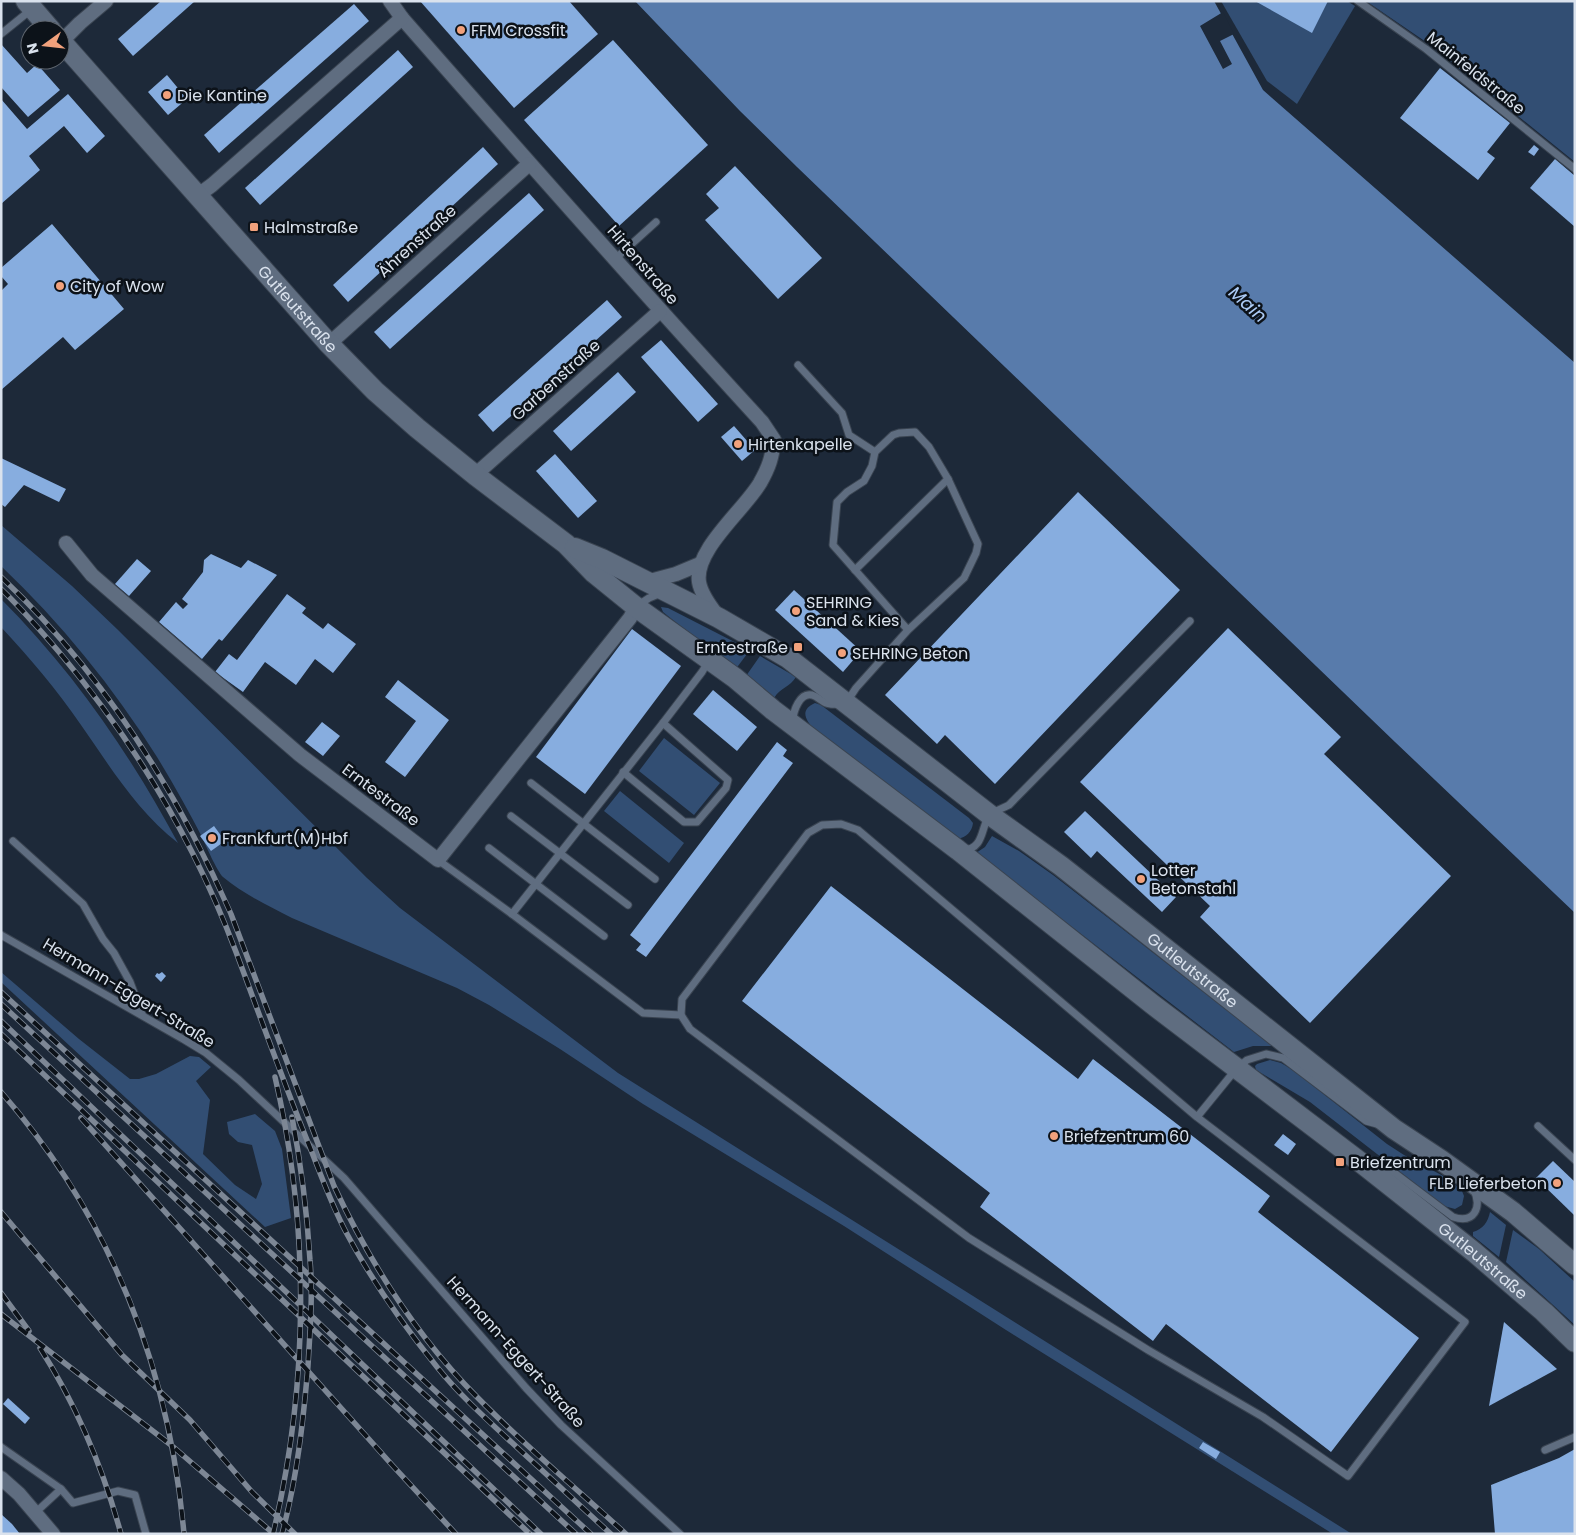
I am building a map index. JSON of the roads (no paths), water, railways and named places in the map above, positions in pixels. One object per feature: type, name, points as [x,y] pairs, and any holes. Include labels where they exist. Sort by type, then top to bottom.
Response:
[{"type":"main road","name":"Gutleutstraße","points":[[29,5],[43,20]]},
{"type":"main road","name":"Gutleutstraße","points":[[70,51],[329,344],[375,391],[417,428],[566,544],[594,573],[636,607],[710,660],[958,850],[1152,1004],[1364,1165],[1474,1252],[1544,1312],[1575,1342]]},
{"type":"main road","name":"Gutleutstraße","points":[[566,544],[720,618],[788,658],[990,815],[1068,872],[1394,1129],[1513,1212],[1573,1260]]},
{"type":"street","points":[[70,29],[106,1]]},
{"type":"street","name":"Hirtenstraße","points":[[390,1],[402,18],[529,164],[762,422],[774,440],[771,462],[759,485],[708,550],[700,564]]},
{"type":"street","points":[[197,196],[212,185],[402,18]]},
{"type":"street","name":"Ährenstraße","points":[[329,344],[529,164]]},
{"type":"street","name":"Garbenstraße","points":[[475,475],[660,311]]},
{"type":"street","name":"Erntestraße","points":[[66,543],[92,575],[292,749],[438,860]]},
{"type":"street","points":[[646,582],[676,574],[700,564],[699,582],[708,604],[720,618]]},
{"type":"street","points":[[438,860],[630,618],[636,607]]},
{"type":"street","points":[[1,1478],[19,1494],[53,1534]]},
{"type":"lane","name":"Mainfeldstraße","points":[[1358,1],[1426,49],[1575,169]]},
{"type":"lane","points":[[1,34],[29,5]]},
{"type":"lane","points":[[615,259],[656,222]]},
{"type":"lane","points":[[798,365],[842,413],[849,435],[875,452]]},
{"type":"lane","points":[[793,724],[794,709],[806,695],[812,695],[828,705],[846,703],[856,688],[908,630],[964,578],[976,553],[978,544],[948,479],[929,447],[915,432],[893,435],[875,452],[872,466],[864,481],[847,492],[837,502],[833,545],[908,630]]},
{"type":"lane","points":[[855,570],[948,479]]},
{"type":"lane","points":[[636,607],[649,598],[666,591]]},
{"type":"lane","points":[[958,850],[970,850],[978,843],[990,815],[1009,804],[1190,621]]},
{"type":"lane","points":[[512,914],[663,724],[710,660]]},
{"type":"lane","points":[[623,772],[684,822],[697,822],[726,788],[728,780],[663,724]]},
{"type":"lane","points":[[531,783],[655,879]]},
{"type":"lane","points":[[512,816],[628,905]]},
{"type":"lane","points":[[841,824],[858,830],[1197,1117],[1465,1322],[1348,1476],[1263,1417],[1148,1350],[970,1238],[690,1029],[681,1015],[682,999],[808,833],[822,825],[841,824]]},
{"type":"lane","points":[[13,841],[83,904],[130,982],[142,1014]]},
{"type":"lane","points":[[489,848],[604,936]]},
{"type":"lane","points":[[438,860],[643,1013],[681,1015]]},
{"type":"lane","name":"Hermann-Eggert-Straße","points":[[1,935],[142,1014],[206,1053],[240,1080],[344,1178],[526,1388],[561,1425],[680,1534]]},
{"type":"lane","name":"Gutleutstraße","points":[[1237,1068],[1247,1060],[1258,1055],[1266,1054],[1283,1058],[1366,1121],[1394,1129]]},
{"type":"lane","points":[[1197,1117],[1237,1068]]},
{"type":"lane","points":[[1538,1126],[1575,1160]]},
{"type":"lane","name":"Gutleutstraße","points":[[1364,1165],[1388,1168],[1453,1217],[1461,1220],[1467,1219],[1474,1214],[1477,1205],[1476,1195],[1471,1182]]},
{"type":"lane","points":[[1545,1450],[1575,1437]]},
{"type":"lane","points":[[1,1447],[60,1489],[72,1503],[118,1491],[135,1495],[146,1534]]},
{"type":"lane","points":[[35,1513],[60,1489]]},
{"type":"water","name":"Main","points":[[635,1],[1214,1],[1263,90],[1575,363],[1575,913],[797,167],[740,111]]},
{"type":"railway","points":[[1,577],[37,613],[103,692],[133,734],[186,822],[231,914],[334,1186],[379,1271],[415,1324],[456,1375],[496,1416],[626,1534]]},
{"type":"railway","points":[[1,589],[59,652],[113,721],[160,794],[182,833],[220,911],[290,1097],[332,1201],[347,1234],[378,1286],[413,1336],[457,1390],[611,1534]]},
{"type":"railway","points":[[1,992],[591,1534]]},
{"type":"railway","points":[[1,1004],[576,1534]]},
{"type":"railway","points":[[1,1021],[541,1534]]},
{"type":"railway","points":[[1,1034],[530,1534]]},
{"type":"railway","points":[[273,1534],[285,1477],[293,1420],[299,1363],[301,1306],[295,1191],[275,1077]]},
{"type":"railway","points":[[1,1092],[40,1141],[74,1191],[104,1244],[128,1298],[149,1354],[165,1412],[176,1472],[184,1534]]},
{"type":"railway","points":[[282,1534],[292,1492],[302,1429],[308,1366],[311,1300],[309,1242],[292,1117]]},
{"type":"railway","points":[[81,1118],[456,1534]]},
{"type":"railway","points":[[1,1212],[122,1355],[190,1420],[252,1492],[295,1534]]},
{"type":"railway","points":[[1,1293],[29,1331]]},
{"type":"railway","points":[[1,1314],[171,1445],[274,1534]]},
{"type":"railway","points":[[40,1348],[66,1392],[88,1438],[106,1485],[121,1534]]},
{"type":"place","name":"FFM Crossfit","points":[[461,30]]},
{"type":"place","name":"Die Kantine","points":[[167,95]]},
{"type":"place","name":"Halmstraße","points":[[254,227]]},
{"type":"place","name":"City of Wow","points":[[60,286]]},
{"type":"place","name":"Hirtenkapelle","points":[[738,444]]},
{"type":"place","name":"SEHRING Sand & Kies","points":[[796,611]]},
{"type":"place","name":"Erntestraße","points":[[798,647]]},
{"type":"place","name":"SEHRING Beton","points":[[842,653]]},
{"type":"place","name":"Frankfurt(M)Hbf","points":[[212,838]]},
{"type":"place","name":"Lotter Betonstahl","points":[[1141,879]]},
{"type":"place","name":"Briefzentrum 60","points":[[1054,1136]]},
{"type":"place","name":"Briefzentrum","points":[[1340,1162]]},
{"type":"place","name":"FLB Lieferbeton","points":[[1557,1183]]}]
